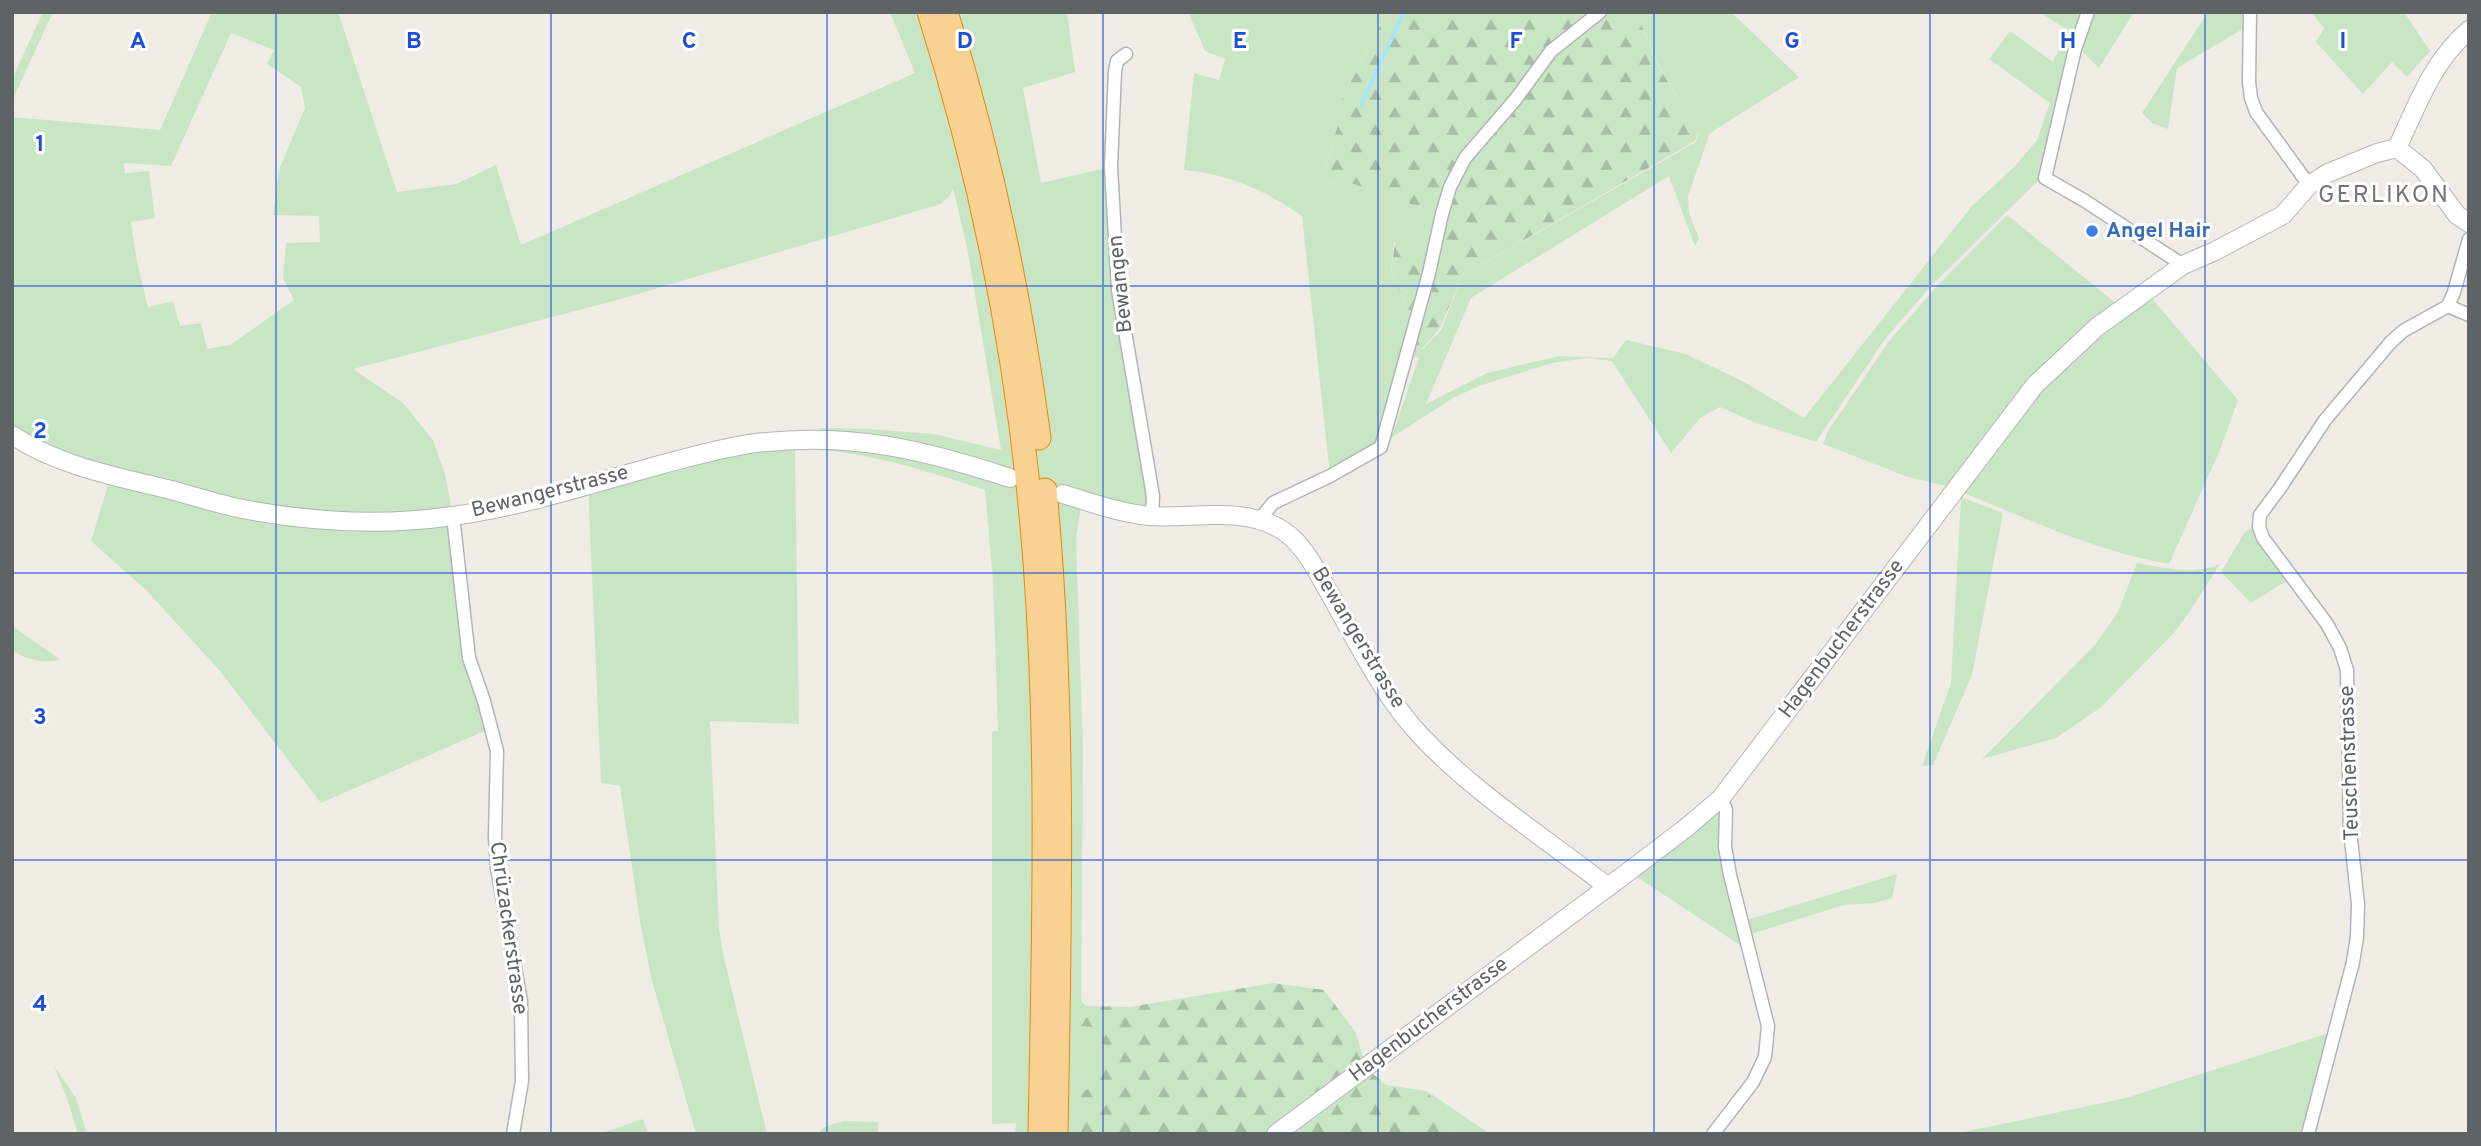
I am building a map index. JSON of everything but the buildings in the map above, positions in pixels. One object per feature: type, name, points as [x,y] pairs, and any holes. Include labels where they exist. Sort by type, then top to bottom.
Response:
[{"type":"highway","points":[[929,12],[969,151],[995,266],[1015,379],[1030,498],[1038,607],[1044,770],[1040,1134]]},
{"type":"highway","points":[[946,12],[982,138],[1010,257],[1031,380],[1046,499],[1055,631],[1059,759],[1056,1134]]},
{"type":"street","points":[[1260,519],[1273,503],[1330,476],[1381,447],[1450,187],[1465,158],[1515,100],[1551,51],[1600,12]]},
{"type":"street","points":[[2088,12],[2075,49],[2045,178],[2183,265]]},
{"type":"street","points":[[2250,12],[2250,98],[2256,112],[2309,185]]},
{"type":"street","points":[[2469,30],[2447,51],[2435,68],[2397,148],[2423,169],[2457,215],[2469,223]]},
{"type":"street","name":"Bewangen","points":[[1126,54],[1117,61],[1115,71],[1112,181],[1118,290],[1153,496],[1152,516]]},
{"type":"street","name":"Hagenbucherstrasse","points":[[1276,1134],[1608,887],[1721,798],[2035,385],[2097,327],[2183,265],[2216,251],[2283,215],[2309,185],[2345,166],[2397,148]]},
{"type":"street","points":[[2469,239],[2448,306],[2469,315]]},
{"type":"street","name":"Teuschenstrasse","points":[[2308,1134],[2346,993],[2357,937],[2358,904],[2350,830],[2349,694],[2347,670],[2340,648],[2327,624],[2263,538],[2258,522],[2260,515],[2325,420],[2390,343],[2403,331],[2448,306]]},
{"type":"street","name":"Bewangerstrasse","points":[[12,435],[53,456],[111,475],[237,508],[329,521],[384,521],[453,516],[508,507],[700,454],[768,442],[822,439],[876,442],[931,454],[1010,478]]},
{"type":"street","name":"Bewangerstrasse","points":[[1063,494],[1111,509],[1152,516],[1227,515],[1260,519],[1285,532],[1307,554],[1382,685],[1411,724],[1448,764],[1608,887]]},
{"type":"street","name":"Chrüzackerstrasse","points":[[453,516],[469,658],[497,751],[497,868],[521,1001],[522,1081],[513,1134]]},
{"type":"street","points":[[1713,1134],[1753,1082],[1765,1057],[1768,1026],[1730,875],[1725,846],[1726,810],[1721,798]]},
{"type":"green space","points":[[43,12],[53,12],[12,101],[12,79]]},
{"type":"green space","points":[[212,12],[338,12],[397,192],[456,184],[496,165],[521,245],[915,73],[890,12],[1067,12],[1075,72],[1023,88],[1041,183],[1111,167],[1118,290],[1152,516],[1082,500],[1076,539],[1083,747],[1081,1025],[1094,1027],[1104,1047],[1095,1085],[1079,1095],[1079,1134],[1015,1134],[1016,1123],[992,1124],[992,731],[998,731],[993,580],[985,490],[915,468],[868,457],[795,449],[799,724],[710,721],[719,929],[767,1134],[696,1134],[651,977],[620,786],[601,783],[588,484],[700,454],[822,439],[821,428],[934,434],[1001,450],[967,247],[953,188],[941,204],[621,299],[353,369],[403,403],[433,440],[445,474],[453,516],[469,658],[491,728],[321,803],[220,671],[147,591],[91,541],[111,475],[12,435],[12,117],[160,130]],"holes":[[[231,33],[274,50],[267,64],[301,87],[305,108],[279,170],[273,215],[319,216],[320,242],[286,243],[283,278],[294,300],[230,345],[207,349],[201,323],[180,326],[173,301],[148,307],[131,222],[155,218],[149,171],[125,173],[124,163],[171,166]]]},
{"type":"green space","points":[[1188,12],[1387,12],[1335,112],[1338,124],[1323,179],[1336,183],[1339,178],[1439,214],[1431,254],[1394,242],[1391,271],[1411,317],[1381,447],[1330,476],[1302,216],[1246,185],[1216,175],[1184,170],[1194,73],[1219,80],[1225,59],[1205,51]]},
{"type":"green space","points":[[1387,12],[1636,12],[1659,67],[1698,132],[1695,141],[1462,276],[1440,328],[1422,349],[1415,346],[1411,317],[1391,271],[1395,242],[1434,255],[1442,215],[1340,179],[1337,183],[1323,179],[1338,124],[1335,112]]},
{"type":"green space","points":[[1636,12],[1731,12],[1799,77],[1710,133],[1688,196],[1689,213],[1699,239],[1695,246],[1669,176],[1471,298],[1426,404],[1487,373],[1559,356],[1613,358],[1626,340],[1686,354],[1744,382],[1804,418],[1972,206],[2015,166],[2037,140],[2050,103],[1989,59],[2010,31],[2053,62],[2068,30],[2039,12],[2087,12],[2041,178],[1932,285],[1885,339],[1816,442],[1756,423],[1720,407],[1700,418],[1671,453],[1612,361],[1587,358],[1552,363],[1479,386],[1453,398],[1391,438],[1419,358],[1412,356],[1415,347],[1423,349],[1441,330],[1462,276],[1696,142],[1698,133],[1659,66]]},
{"type":"green space","points":[[2090,12],[2134,12],[2099,68],[2079,48]]},
{"type":"green space","points":[[2208,12],[2246,12],[2246,27],[2177,68],[2168,129],[2152,123],[2142,113]]},
{"type":"green space","points":[[2311,12],[2404,12],[2430,51],[2407,77],[2392,62],[2363,94],[2316,42],[2324,28]]},
{"type":"green space","points":[[2007,215],[2117,304],[1951,487],[1908,477],[1823,444],[1828,431],[1889,341],[1936,287]]},
{"type":"green space","points":[[2150,296],[2238,400],[2220,450],[2169,564],[2088,543],[1959,491],[2068,358],[2101,337]]},
{"type":"green space","points":[[1961,497],[2003,513],[1972,675],[1933,765],[1922,766],[1951,683]]},
{"type":"green space","points":[[2253,527],[2291,578],[2251,603],[2221,572],[2245,532]]},
{"type":"green space","points":[[2137,563],[2188,570],[2220,564],[2173,634],[2100,708],[2056,738],[1982,759],[2095,645],[2118,612]]},
{"type":"green space","points":[[12,626],[61,660],[37,660],[12,651]]},
{"type":"green space","points":[[1716,810],[1723,811],[1749,951],[1634,875]]},
{"type":"green space","points":[[1897,874],[1892,898],[1875,903],[1844,905],[1751,934],[1747,920]]},
{"type":"green space","points":[[1273,983],[1324,990],[1356,1033],[1366,1068],[1386,1085],[1427,1091],[1453,1134],[1079,1134],[1079,1094],[1095,1085],[1104,1047],[1094,1027],[1081,1026],[1081,1001],[1086,1006],[1130,1007]]},
{"type":"green space","points":[[2332,1032],[2307,1134],[1954,1134],[2126,1098]]},
{"type":"green space","points":[[54,1066],[76,1098],[87,1134],[78,1134]]},
{"type":"green space","points":[[1427,1091],[1490,1134],[1453,1134]]},
{"type":"green space","points":[[643,1119],[648,1134],[599,1134]]},
{"type":"green space","points":[[844,1121],[878,1122],[878,1134],[818,1134],[824,1127]]},
{"type":"waterway","points":[[1361,105],[1403,14],[1408,12]]},
{"type":"place","name":"Angel Hair","points":[[2092,231]]},
{"type":"district","name":"GERLIKON","points":[[2384,196]]}]
